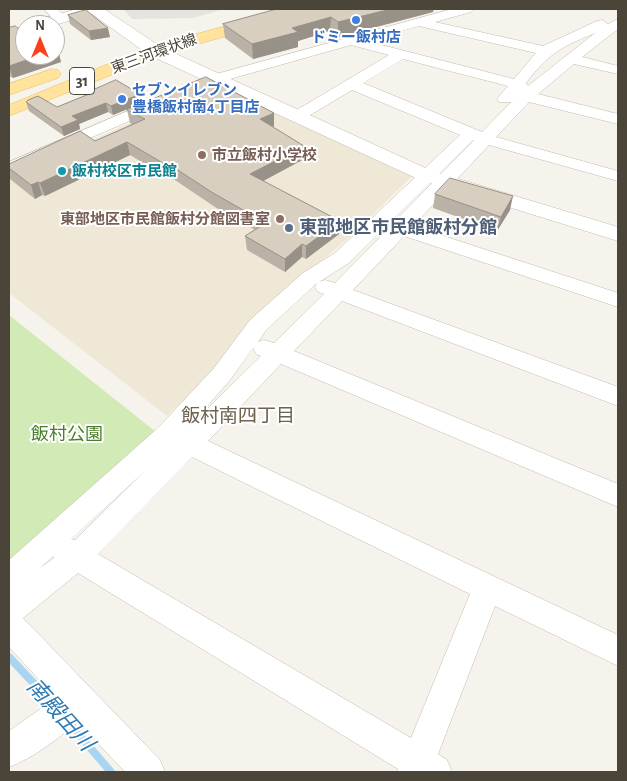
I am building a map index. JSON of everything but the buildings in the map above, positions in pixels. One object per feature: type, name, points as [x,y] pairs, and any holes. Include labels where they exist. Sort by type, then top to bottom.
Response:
[{"type":"main road","name":"東三河環状線","points":[[9,111],[148,47],[251,9]]},
{"type":"main road","name":"東三河環状線","points":[[9,90],[70,68],[304,9]]},
{"type":"street","points":[[55,14],[94,9],[148,47],[296,117],[435,178],[618,234]]},
{"type":"street","points":[[9,168],[214,79],[466,9]]},
{"type":"street","points":[[523,90],[531,67],[546,51],[564,39],[594,28],[618,13]]},
{"type":"street","points":[[419,22],[546,51]]},
{"type":"street","points":[[9,610],[77,557],[178,438],[258,325],[307,280],[342,258],[379,221],[435,178],[523,90],[614,30]]},
{"type":"street","points":[[350,41],[401,54],[618,119]]},
{"type":"street","points":[[296,117],[401,54]]},
{"type":"street","points":[[574,57],[618,64]]},
{"type":"street","points":[[574,57],[618,70]]},
{"type":"street","points":[[352,84],[478,136],[618,176]]},
{"type":"street","points":[[9,578],[277,354],[400,228],[435,178]]},
{"type":"street","points":[[379,221],[618,300]]},
{"type":"street","points":[[307,280],[618,397]]},
{"type":"street","points":[[246,341],[618,496]]},
{"type":"street","points":[[178,438],[618,651]]},
{"type":"street","points":[[52,541],[422,769],[487,588]]},
{"type":"street","points":[[9,625],[67,710],[148,772]]},
{"type":"street","points":[[9,750],[67,710]]},
{"type":"shaded area","points":[[224,9],[193,18],[132,19],[124,10]]},
{"type":"shaded area","points":[[214,84],[412,176],[353,234],[253,320],[222,364],[167,416],[9,293],[9,174],[84,144]]},
{"type":"green space","name":"飯村公園","points":[[9,315],[156,432],[9,566]]},
{"type":"waterway","name":"南殿田川","points":[[9,657],[55,706]]},
{"type":"waterway","name":"南殿田川","points":[[67,721],[111,772]]},
{"type":"place","name":"ドミー飯村店","points":[[356,20]]},
{"type":"place","name":"セブンイレブン 豊橋飯村南4丁目店","points":[[122,99]]},
{"type":"place","name":"市立飯村小学校","points":[[202,155]]},
{"type":"place","name":"飯村校区市民館","points":[[62,171]]},
{"type":"place","name":"東部地区市民館飯村分館図書室","points":[[280,219]]},
{"type":"place","name":"東部地区市民館飯村分館","points":[[289,228]]},
{"type":"district","name":"飯村南四丁目","points":[[238,416]]}]
